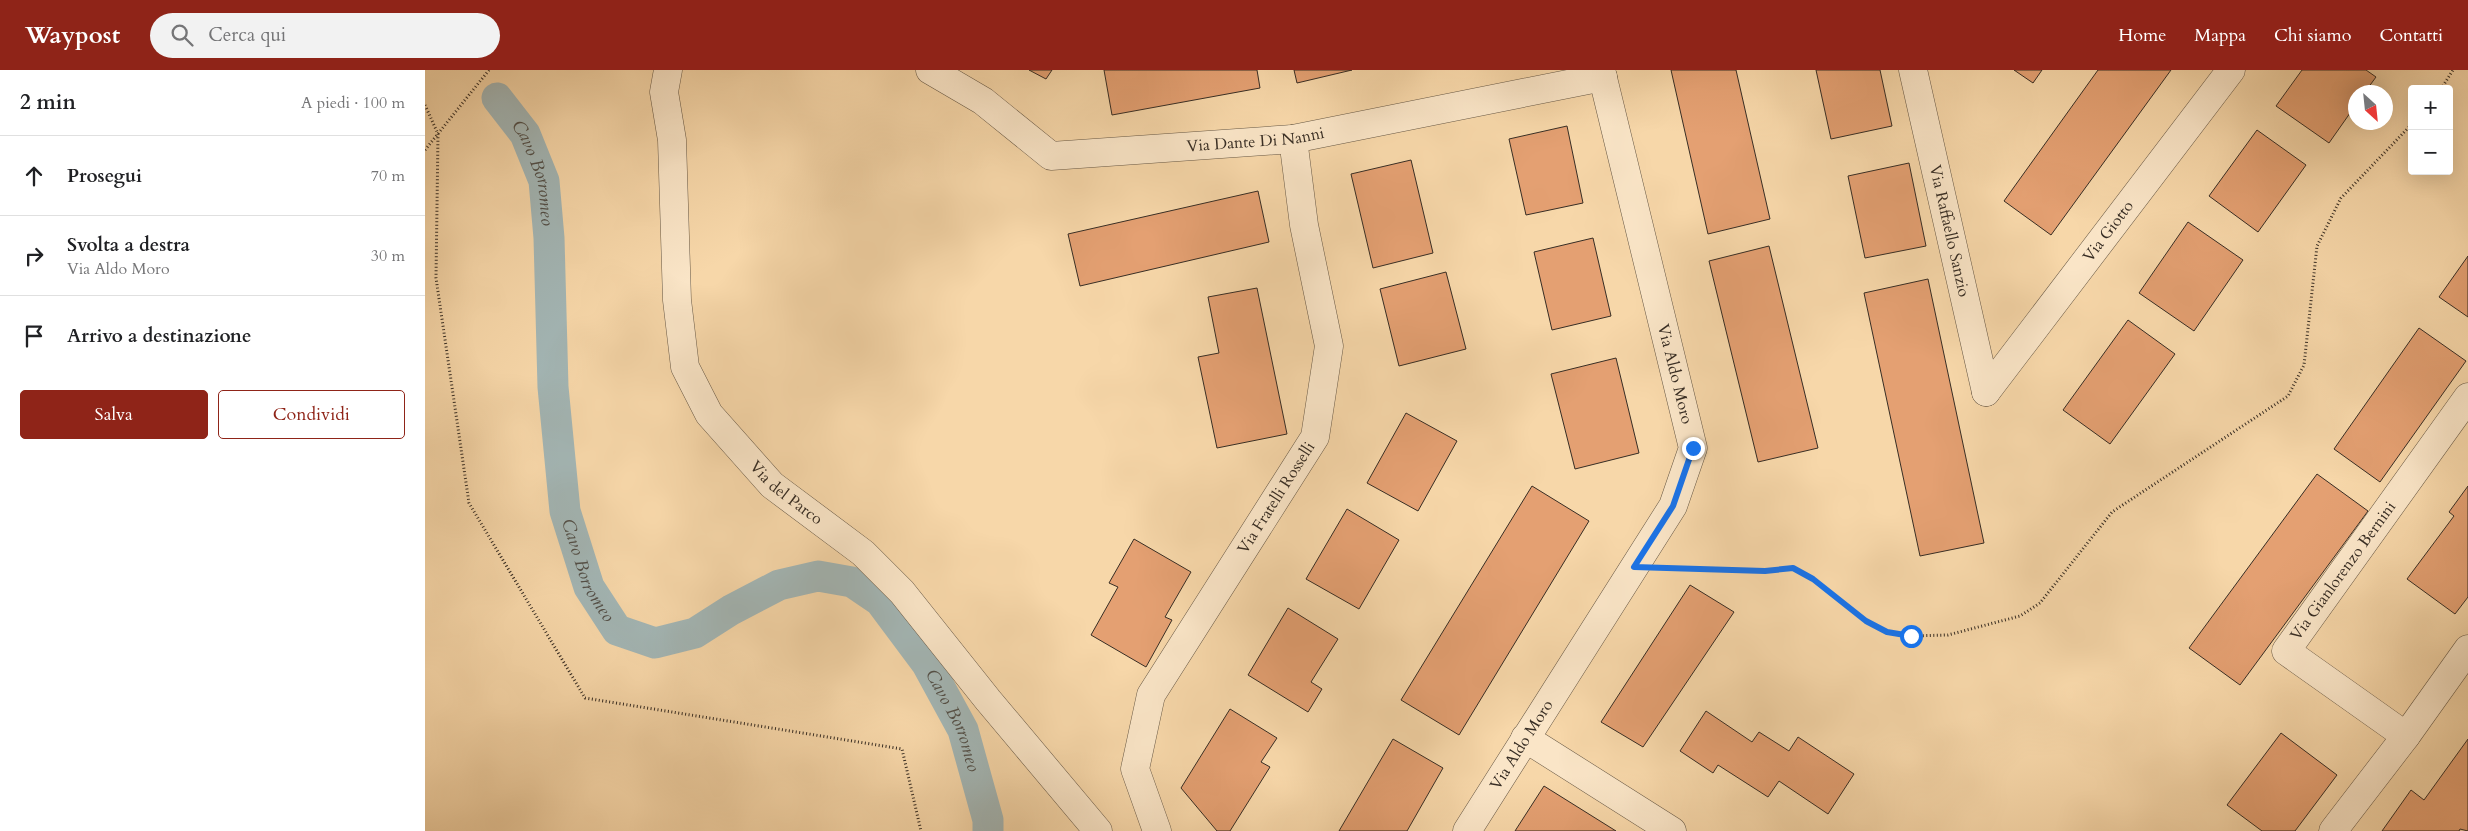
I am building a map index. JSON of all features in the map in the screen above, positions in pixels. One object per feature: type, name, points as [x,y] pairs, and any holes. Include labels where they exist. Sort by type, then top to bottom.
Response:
[{"type":"street","name":"Via del Parco","points":[[668,70],[664,92],[672,140],[677,300],[685,367],[709,414],[772,485],[863,553],[902,592],[988,700],[1098,831]]},
{"type":"street","name":"Via Dante Di Nanni","points":[[930,70],[983,101],[1051,156],[1293,139],[1602,73]]},
{"type":"street","name":"Via Raffaello Sanzio","points":[[1913,70],[1986,392]]},
{"type":"street","name":"Via Giotto","points":[[1986,392],[2231,70]]},
{"type":"street","name":"Via Aldo Moro","points":[[1467,831],[1673,506],[1693,448],[1602,73]]},
{"type":"street","name":"Via Fratelli Rosselli","points":[[1157,831],[1135,769],[1151,695],[1315,437],[1329,346],[1304,225],[1293,139]]},
{"type":"street","name":"Via Gianlorenzo Bernini","points":[[2406,736],[2286,651],[2468,397]]},
{"type":"street","points":[[2333,831],[2406,736],[2468,649]]},
{"type":"street","points":[[1525,738],[1672,831]]},
{"type":"path","points":[[425,150],[489,70]]},
{"type":"path","points":[[2444,85],[2453,70]]},
{"type":"path","points":[[425,105],[438,134],[436,278],[469,503],[585,698],[902,749],[921,831]]},
{"type":"path","points":[[1634,567],[1765,571],[1793,568],[1813,579],[1866,621],[1887,632],[1911,636],[1947,635],[2019,616],[2040,603],[2112,512],[2288,396],[2304,365],[2317,246],[2341,198],[2408,128]]},
{"type":"building","points":[[1029,70],[1052,70],[1046,79]]},
{"type":"building","points":[[1104,70],[1257,70],[1260,88],[1112,115]]},
{"type":"building","points":[[1294,70],[1352,70],[1297,83]]},
{"type":"building","points":[[1671,70],[1736,70],[1770,219],[1708,234]]},
{"type":"building","points":[[1816,70],[1880,70],[1892,126],[1831,139]]},
{"type":"building","points":[[2014,70],[2042,70],[2033,83]]},
{"type":"building","points":[[2098,70],[2171,70],[2051,235],[2004,201]]},
{"type":"building","points":[[2302,70],[2366,70],[2376,77],[2370,85],[2348,85],[2348,116],[2329,143],[2276,106]]},
{"type":"building","points":[[1567,126],[1583,203],[1526,215],[1509,139]]},
{"type":"building","points":[[2257,130],[2306,165],[2258,232],[2209,196]]},
{"type":"building","points":[[1411,160],[1433,253],[1373,268],[1351,174]]},
{"type":"building","points":[[1909,163],[1926,246],[1865,258],[1848,176]]},
{"type":"building","points":[[1258,191],[1269,242],[1080,286],[1068,234]]},
{"type":"building","points":[[2188,222],[2243,260],[2194,331],[2139,293]]},
{"type":"building","points":[[1593,238],[1611,316],[1552,330],[1534,252]]},
{"type":"building","points":[[1769,246],[1818,448],[1758,462],[1709,261]]},
{"type":"building","points":[[2468,256],[2468,317],[2439,297]]},
{"type":"building","points":[[1446,272],[1466,349],[1399,366],[1380,289]]},
{"type":"building","points":[[1928,279],[1984,543],[1920,556],[1864,293]]},
{"type":"building","points":[[1257,288],[1287,434],[1217,448],[1198,357],[1219,353],[1208,297]]},
{"type":"building","points":[[2128,320],[2175,354],[2110,444],[2063,410]]},
{"type":"building","points":[[2419,328],[2466,361],[2380,482],[2334,449]]},
{"type":"building","points":[[1616,358],[1639,453],[1575,469],[1551,374]]},
{"type":"building","points":[[1406,413],[1457,441],[1418,511],[1367,483]]},
{"type":"building","points":[[2317,474],[2368,511],[2240,685],[2189,648]]},
{"type":"building","points":[[1532,486],[1589,521],[1459,735],[1401,700]]},
{"type":"building","points":[[2468,486],[2468,597],[2455,614],[2407,579],[2454,516],[2449,512]]},
{"type":"building","points":[[1347,509],[1399,540],[1359,609],[1306,579]]},
{"type":"building","points":[[1134,539],[1191,572],[1165,617],[1172,620],[1146,667],[1091,635],[1118,587],[1109,583]]},
{"type":"building","points":[[1690,585],[1734,612],[1643,747],[1601,722]]},
{"type":"building","points":[[1288,608],[1338,639],[1311,682],[1322,689],[1308,712],[1248,675]]},
{"type":"building","points":[[1230,709],[1277,738],[1261,762],[1270,767],[1230,831],[1217,831],[1181,788]]},
{"type":"building","points":[[1706,711],[1752,742],[1759,732],[1789,751],[1798,737],[1854,774],[1828,814],[1779,781],[1768,797],[1718,765],[1713,773],[1680,751]]},
{"type":"building","points":[[2281,733],[2337,775],[2295,831],[2262,831],[2227,805]]},
{"type":"building","points":[[1393,739],[1443,768],[1407,831],[1339,831]]},
{"type":"building","points":[[2468,739],[2468,831],[2460,829],[2459,831],[2382,831],[2411,790],[2424,800]]},
{"type":"building","points":[[1544,786],[1616,831],[1515,831]]},
{"type":"waterway","name":"Cavo Borromeo","points":[[497,98],[525,134],[544,181],[549,238],[553,387],[565,511],[589,587],[617,630],[655,643],[695,633],[731,610],[779,585],[818,576],[852,582],[880,601],[927,664],[963,730],[988,820],[988,831]]},
{"type":"route","points":[[1693,448],[1673,506],[1634,567],[1765,571],[1793,568],[1813,579],[1866,621],[1887,632],[1911,636]]}]
